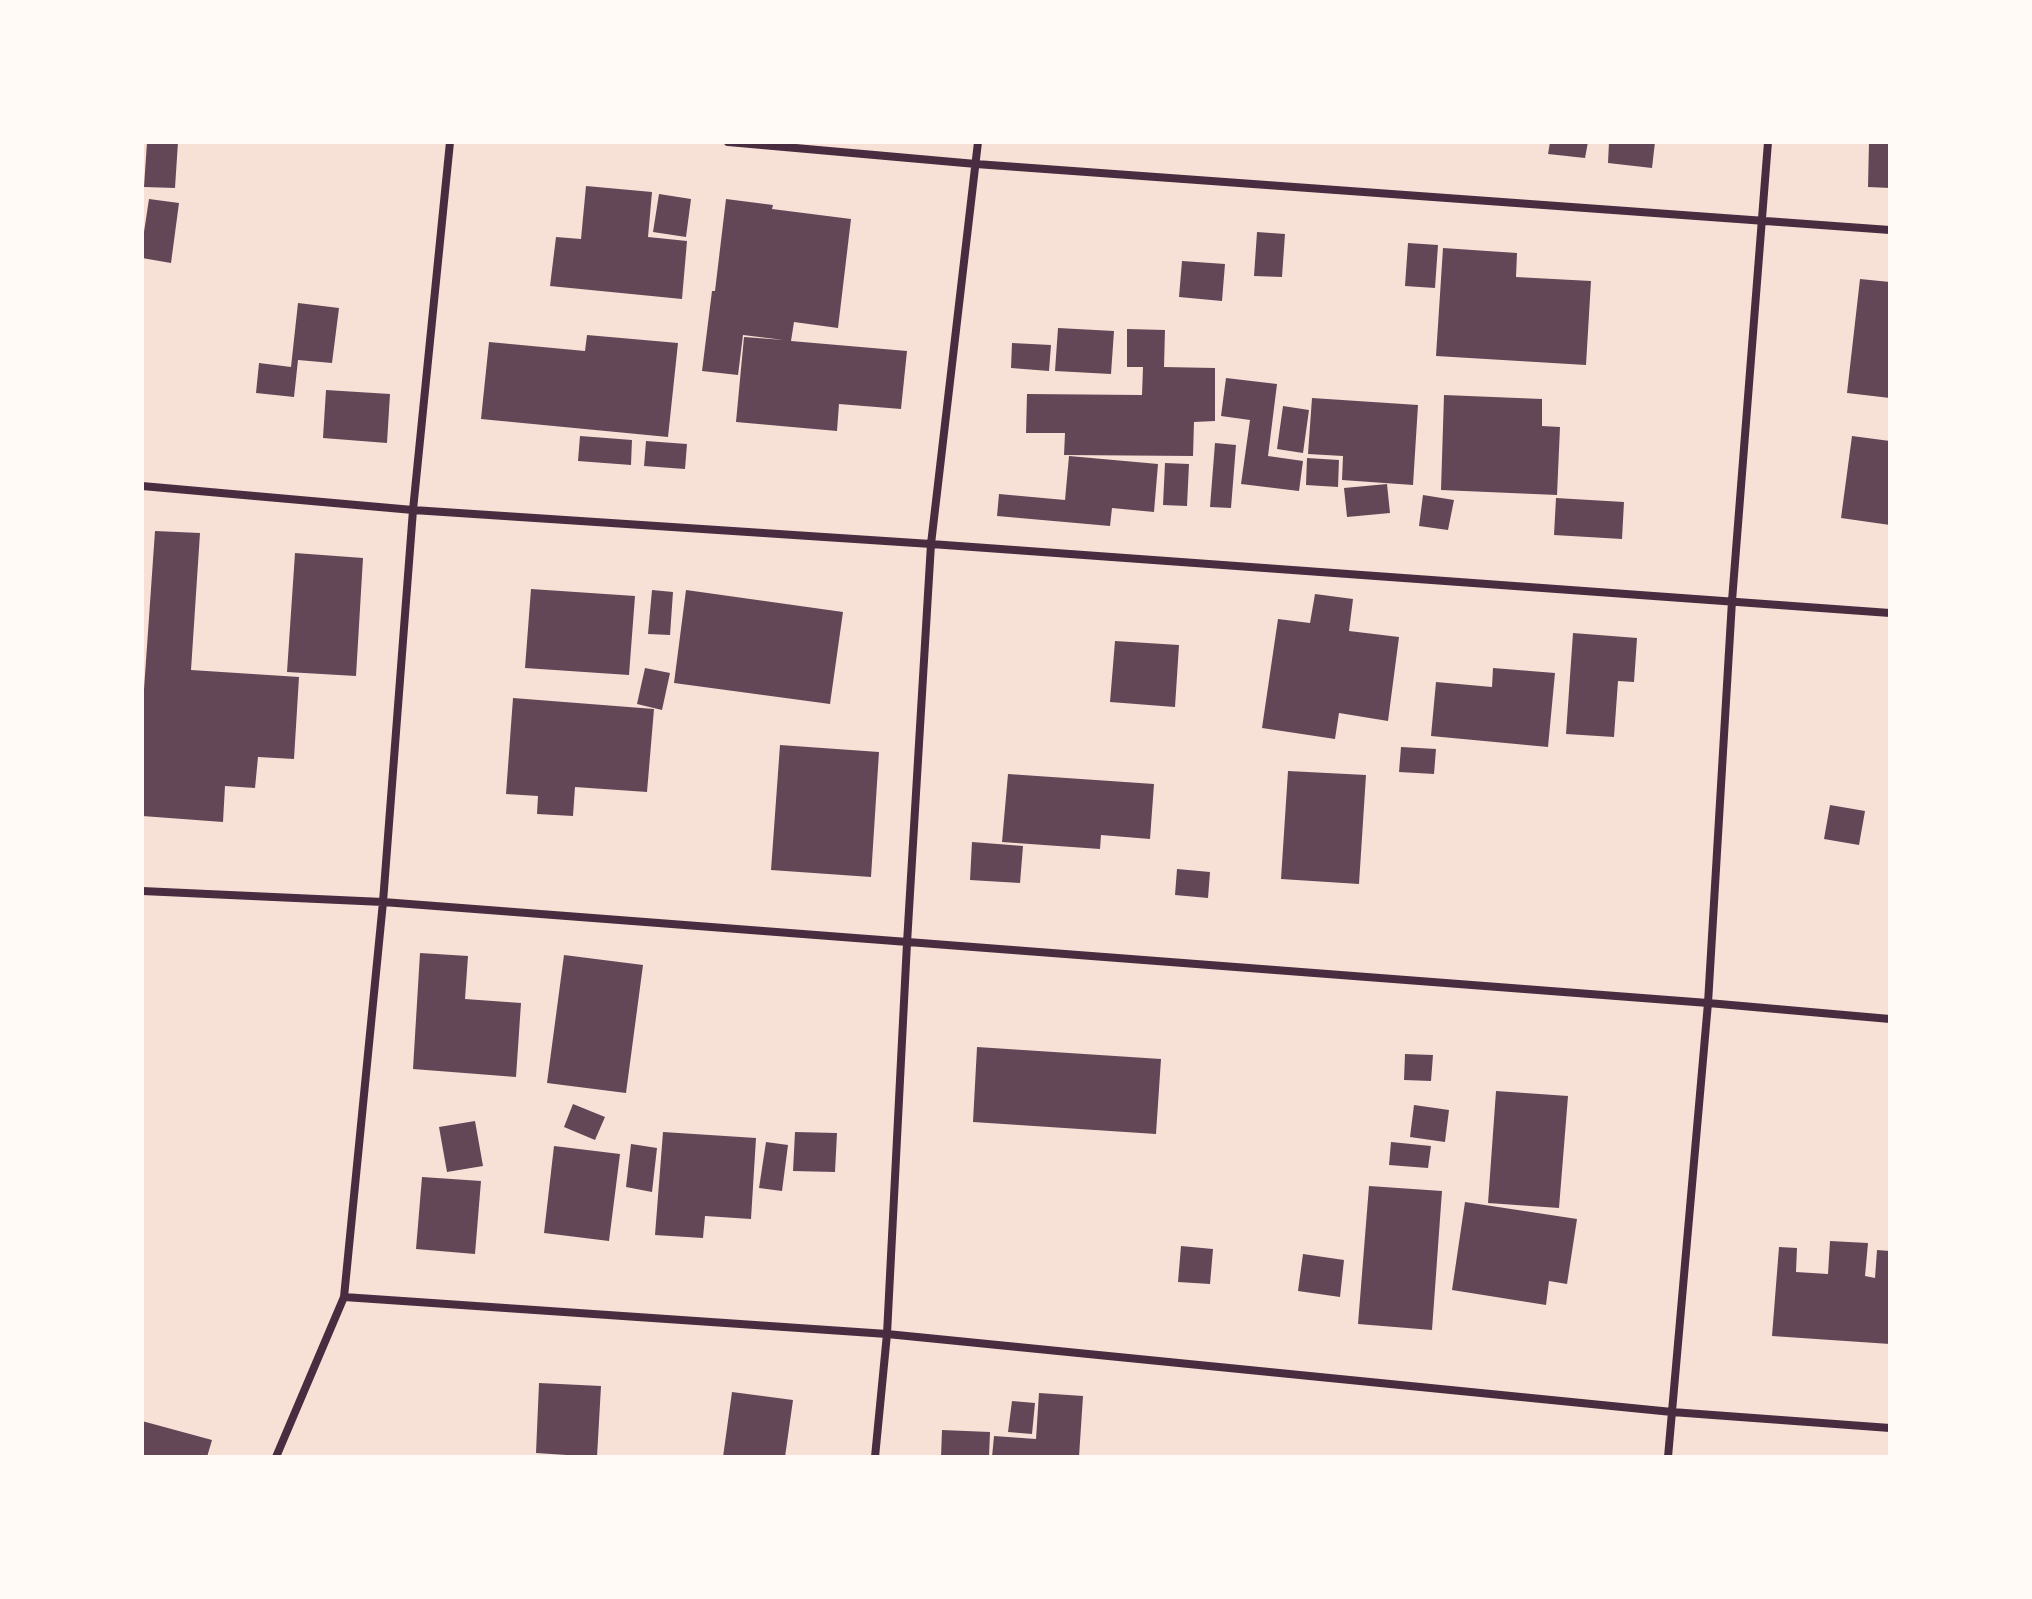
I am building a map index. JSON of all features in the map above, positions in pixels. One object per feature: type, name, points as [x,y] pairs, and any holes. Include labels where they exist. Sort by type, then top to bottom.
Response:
[{"type":"street","points":[[276,1457],[344,1297],[383,902],[413,510],[450,142]]},
{"type":"street","points":[[728,142],[976,164],[1890,230]]},
{"type":"street","points":[[875,1457],[887,1334],[931,544],[978,142]]},
{"type":"street","points":[[1668,1457],[1708,1003],[1732,601],[1768,142]]},
{"type":"street","points":[[142,486],[413,510],[1890,613]]},
{"type":"street","points":[[142,891],[383,902],[1890,1019]]},
{"type":"street","points":[[344,1297],[887,1334],[1672,1412],[1890,1428]]},
{"type":"building","points":[[147,142],[178,142],[175,188],[144,187]]},
{"type":"building","points":[[1550,142],[1588,142],[1585,158],[1548,154]]},
{"type":"building","points":[[1609,142],[1655,142],[1652,168],[1608,163]]},
{"type":"building","points":[[1869,142],[1890,142],[1890,188],[1868,187]]},
{"type":"building","points":[[586,186],[652,192],[648,237],[687,241],[682,299],[550,286],[556,237],[581,239]]},
{"type":"building","points":[[659,194],[691,199],[686,237],[653,232]]},
{"type":"building","points":[[149,199],[179,203],[171,263],[142,258]]},
{"type":"building","points":[[726,199],[773,205],[772,209],[851,219],[838,328],[794,322],[791,341],[907,351],[901,409],[839,404],[837,431],[736,422],[744,337],[784,340],[743,335],[738,375],[702,371]]},
{"type":"building","points":[[1257,232],[1285,234],[1282,277],[1254,276]]},
{"type":"building","points":[[1408,243],[1438,245],[1435,288],[1405,286]]},
{"type":"building","points":[[1443,248],[1517,253],[1516,277],[1591,281],[1586,365],[1436,356]]},
{"type":"building","points":[[1182,261],[1225,264],[1222,301],[1179,297]]},
{"type":"building","points":[[1860,279],[1890,282],[1890,398],[1847,393]]},
{"type":"building","points":[[298,303],[339,308],[332,363],[298,360],[294,397],[256,393],[259,363],[291,367]]},
{"type":"building","points":[[1058,328],[1114,331],[1111,374],[1055,371]]},
{"type":"building","points":[[1127,329],[1165,330],[1164,367],[1215,368],[1215,421],[1194,422],[1193,456],[1064,455],[1065,433],[1026,433],[1027,394],[1142,395],[1143,367],[1127,367]]},
{"type":"building","points":[[587,335],[678,343],[668,437],[481,419],[489,342],[585,351]]},
{"type":"building","points":[[1012,343],[1051,345],[1049,371],[1011,368]]},
{"type":"building","points":[[1226,378],[1277,384],[1268,456],[1303,461],[1299,491],[1241,484],[1250,420],[1221,416]]},
{"type":"building","points":[[326,390],[390,394],[387,443],[323,438]]},
{"type":"building","points":[[1444,395],[1542,399],[1542,426],[1560,427],[1557,495],[1441,490]]},
{"type":"building","points":[[1312,398],[1418,405],[1413,485],[1342,480],[1343,456],[1308,454]]},
{"type":"building","points":[[1283,406],[1309,410],[1303,453],[1277,449]]},
{"type":"building","points":[[580,436],[632,440],[631,465],[578,461]]},
{"type":"building","points":[[1852,436],[1890,441],[1890,525],[1841,518]]},
{"type":"building","points":[[646,441],[687,444],[685,469],[644,466]]},
{"type":"building","points":[[1215,443],[1236,445],[1231,508],[1210,507]]},
{"type":"building","points":[[1069,456],[1158,464],[1154,512],[1112,508],[1110,526],[997,516],[999,494],[1065,500]]},
{"type":"building","points":[[1307,458],[1339,460],[1338,487],[1306,485]]},
{"type":"building","points":[[1165,463],[1189,464],[1187,506],[1163,505]]},
{"type":"building","points":[[1387,484],[1390,513],[1347,517],[1344,488]]},
{"type":"building","points":[[1423,495],[1454,500],[1448,530],[1419,526]]},
{"type":"building","points":[[1556,498],[1624,502],[1622,539],[1554,535]]},
{"type":"building","points":[[155,531],[200,533],[191,670],[299,677],[294,759],[258,757],[255,788],[225,786],[223,822],[142,816],[142,718]]},
{"type":"building","points":[[295,553],[363,558],[356,676],[287,672]]},
{"type":"building","points":[[531,589],[635,596],[629,675],[525,668]]},
{"type":"building","points":[[652,590],[673,592],[670,635],[648,634]]},
{"type":"building","points":[[686,590],[843,612],[830,704],[674,683]]},
{"type":"building","points":[[1315,594],[1353,599],[1349,631],[1399,637],[1388,721],[1339,713],[1335,739],[1262,728],[1278,619],[1310,623]]},
{"type":"building","points":[[1573,633],[1637,638],[1634,682],[1618,681],[1614,737],[1566,734]]},
{"type":"building","points":[[1115,641],[1179,645],[1175,707],[1110,702]]},
{"type":"building","points":[[645,668],[670,673],[662,710],[637,704]]},
{"type":"building","points":[[1493,668],[1555,673],[1548,747],[1431,736],[1436,682],[1492,687]]},
{"type":"building","points":[[513,698],[654,709],[647,792],[575,787],[573,816],[537,814],[538,796],[506,794]]},
{"type":"building","points":[[780,745],[879,752],[871,877],[771,870]]},
{"type":"building","points":[[1401,747],[1436,749],[1434,774],[1399,772]]},
{"type":"building","points":[[1288,771],[1366,775],[1359,884],[1281,879]]},
{"type":"building","points":[[1008,774],[1154,784],[1150,839],[1101,835],[1100,849],[1002,842]]},
{"type":"building","points":[[1830,805],[1865,811],[1859,845],[1824,839]]},
{"type":"building","points":[[972,842],[1023,846],[1020,883],[970,880]]},
{"type":"building","points":[[1177,869],[1210,872],[1208,898],[1175,895]]},
{"type":"building","points":[[420,953],[468,956],[465,999],[521,1003],[516,1077],[413,1069]]},
{"type":"building","points":[[564,955],[643,965],[626,1093],[547,1083]]},
{"type":"building","points":[[977,1047],[1161,1059],[1156,1134],[973,1122]]},
{"type":"building","points":[[1405,1054],[1433,1055],[1431,1081],[1404,1080]]},
{"type":"building","points":[[1496,1091],[1568,1096],[1559,1208],[1488,1203]]},
{"type":"building","points":[[573,1104],[605,1117],[595,1140],[564,1127]]},
{"type":"building","points":[[1414,1105],[1449,1110],[1445,1142],[1410,1137]]},
{"type":"building","points":[[475,1121],[483,1166],[447,1172],[439,1127]]},
{"type":"building","points":[[663,1132],[756,1138],[751,1219],[705,1216],[703,1238],[655,1235]]},
{"type":"building","points":[[795,1132],[837,1133],[835,1172],[793,1171]]},
{"type":"building","points":[[766,1142],[788,1145],[782,1191],[759,1188]]},
{"type":"building","points":[[1391,1142],[1431,1146],[1428,1168],[1389,1165]]},
{"type":"building","points":[[631,1144],[657,1148],[652,1192],[626,1187]]},
{"type":"building","points":[[554,1146],[620,1154],[609,1241],[544,1233]]},
{"type":"building","points":[[422,1177],[481,1181],[475,1254],[416,1249]]},
{"type":"building","points":[[1369,1186],[1442,1191],[1432,1330],[1358,1324]]},
{"type":"building","points":[[1465,1202],[1577,1219],[1567,1284],[1549,1281],[1546,1305],[1452,1290]]},
{"type":"building","points":[[1830,1241],[1868,1243],[1865,1276],[1875,1278],[1877,1250],[1890,1251],[1890,1344],[1772,1336],[1779,1247],[1797,1248],[1796,1272],[1828,1274]]},
{"type":"building","points":[[1181,1246],[1213,1249],[1210,1284],[1178,1282]]},
{"type":"building","points":[[1303,1254],[1344,1260],[1340,1297],[1298,1291]]},
{"type":"building","points":[[539,1383],[601,1386],[597,1457],[536,1453]]},
{"type":"building","points":[[732,1392],[793,1400],[785,1457],[723,1457]]},
{"type":"building","points":[[1039,1393],[1083,1396],[1079,1457],[992,1457],[994,1436],[1036,1439]]},
{"type":"building","points":[[1012,1401],[1035,1403],[1032,1434],[1008,1432]]},
{"type":"building","points":[[142,1421],[212,1440],[207,1457],[142,1457]]},
{"type":"building","points":[[942,1430],[990,1432],[989,1457],[941,1457]]}]
